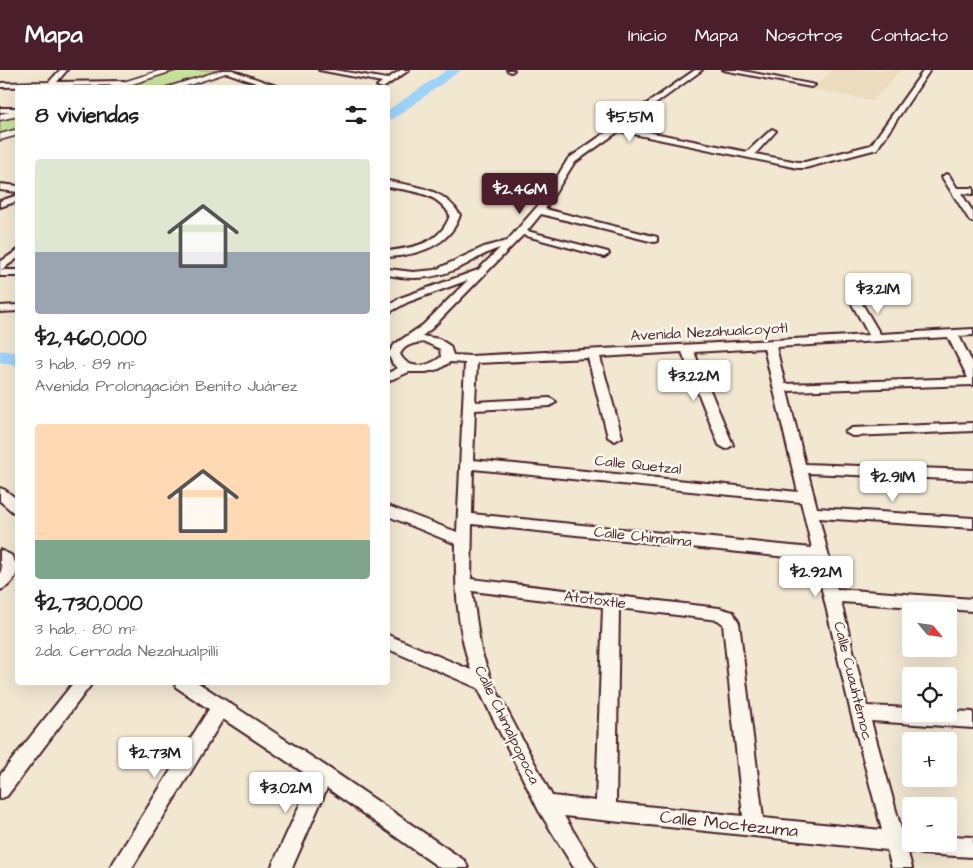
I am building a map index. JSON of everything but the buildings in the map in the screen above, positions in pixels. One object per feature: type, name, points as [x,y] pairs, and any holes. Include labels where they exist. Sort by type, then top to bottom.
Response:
[{"type":"main road","points":[[118,85],[172,70]]},
{"type":"main road","points":[[179,85],[229,70]]},
{"type":"main road","points":[[0,117],[15,112]]},
{"type":"main road","points":[[0,137],[15,133]]},
{"type":"street","points":[[49,85],[64,70]]},
{"type":"street","points":[[229,70],[271,85]]},
{"type":"street","points":[[322,70],[388,82]]},
{"type":"street","points":[[383,85],[406,70]]},
{"type":"street","points":[[409,368],[391,357],[396,350],[419,334],[521,232],[540,211],[571,161],[698,70]]},
{"type":"street","points":[[726,70],[811,85]]},
{"type":"street","points":[[616,128],[805,165],[874,147],[927,70]]},
{"type":"street","points":[[0,85],[124,83]]},
{"type":"street","points":[[0,110],[15,111]]},
{"type":"street","points":[[749,155],[772,131]]},
{"type":"street","points":[[946,177],[973,219]]},
{"type":"street","points":[[390,184],[435,195],[450,204],[455,215],[452,228],[435,242],[392,254]]},
{"type":"street","points":[[0,187],[15,189]]},
{"type":"street","points":[[954,190],[973,191]]},
{"type":"street","points":[[0,204],[15,199]]},
{"type":"street","points":[[540,211],[654,239]]},
{"type":"street","points":[[521,232],[604,254]]},
{"type":"street","points":[[390,272],[410,276],[435,274],[452,268],[493,245],[510,243]]},
{"type":"street","points":[[480,252],[486,259],[492,260]]},
{"type":"street","points":[[0,267],[15,255]]},
{"type":"street","points":[[390,309],[404,300],[482,270]]},
{"type":"street","points":[[0,273],[15,273]]},
{"type":"street","points":[[857,304],[876,337]]},
{"type":"street","points":[[0,309],[15,308]]},
{"type":"street","points":[[390,376],[409,368],[427,369],[436,366],[447,358],[448,353],[434,334],[435,318]]},
{"type":"street","name":"Avenida Nezahualcoyotl","points":[[447,358],[471,360],[593,354],[973,332]]},
{"type":"street","points":[[952,334],[973,376]]},
{"type":"street","points":[[406,342],[425,339],[442,344]]},
{"type":"street","name":"Calle Cuauhtémoc","points":[[769,344],[860,713],[902,837]]},
{"type":"street","points":[[687,349],[726,445]]},
{"type":"street","points":[[593,354],[615,437]]},
{"type":"street","name":"Calle Chimalpopoca","points":[[471,360],[463,584],[473,651],[484,683],[546,805],[586,868]]},
{"type":"street","points":[[781,388],[973,381]]},
{"type":"street","points":[[469,406],[550,402]]},
{"type":"street","points":[[852,432],[973,427]]},
{"type":"street","name":"Calle Quetzal","points":[[466,464],[973,523]]},
{"type":"street","points":[[801,468],[973,475]]},
{"type":"street","points":[[0,493],[15,506]]},
{"type":"street","points":[[390,512],[464,541]]},
{"type":"street","name":"Calle Chimalma","points":[[464,518],[822,555]]},
{"type":"street","points":[[1,557],[15,552]]},
{"type":"street","points":[[1,557],[9,562],[10,575]]},
{"type":"street","name":"Atotoxtle","points":[[463,584],[719,614],[727,617],[731,623],[754,826]]},
{"type":"street","points":[[832,595],[973,605]]},
{"type":"street","points":[[606,810],[611,602]]},
{"type":"street","points":[[390,643],[484,683]]},
{"type":"street","points":[[0,790],[83,685]]},
{"type":"street","points":[[186,685],[219,709],[323,775],[458,868]]},
{"type":"street","points":[[120,868],[219,709]]},
{"type":"street","points":[[860,713],[973,720]]},
{"type":"street","points":[[281,868],[323,775]]},
{"type":"street","name":"Calle Moctezuma","points":[[546,805],[902,843]]},
{"type":"street","points":[[957,845],[973,846]]},
{"type":"street","name":"Calle Cuauhtémoc","points":[[902,868],[903,852]]},
{"type":"shaded area","points":[[833,70],[901,70],[873,101],[812,89]]},
{"type":"green space","points":[[181,70],[223,70],[170,85],[126,85]]},
{"type":"green space","points":[[15,114],[15,131],[0,135],[0,118]]},
{"type":"waterway","points":[[390,115],[455,70]]},
{"type":"waterway","points":[[0,356],[15,359]]}]
